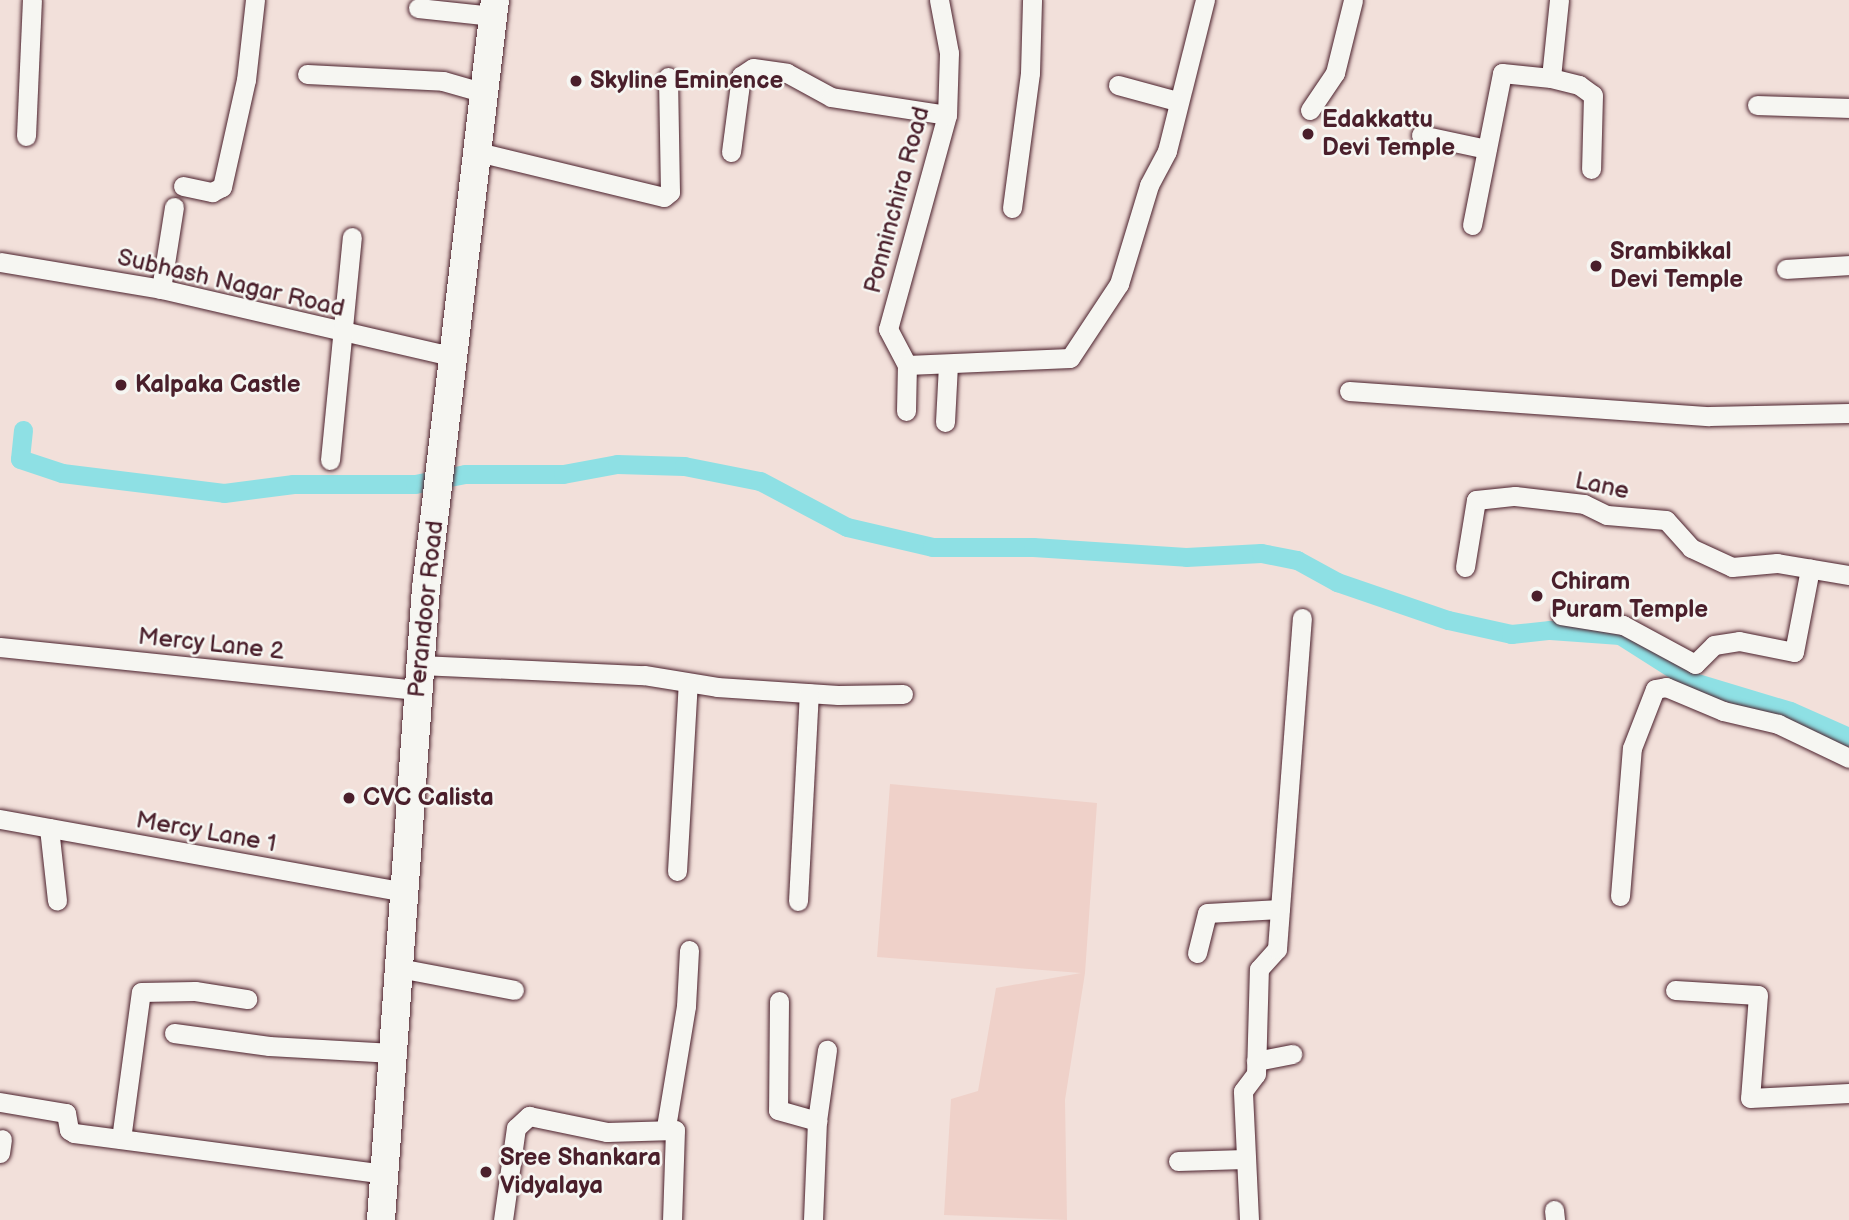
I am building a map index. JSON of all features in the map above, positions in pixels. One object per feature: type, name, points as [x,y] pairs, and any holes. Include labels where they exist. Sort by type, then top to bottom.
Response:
[{"type":"main road","name":"Perandoor Road","points":[[381,1220],[426,588],[443,453],[451,356],[494,8]]},
{"type":"street","points":[[26,136],[33,0]]},
{"type":"street","points":[[183,186],[212,192],[222,187],[246,80],[255,0]]},
{"type":"street","name":"Ponninchira Road","points":[[907,365],[888,329],[947,115],[949,53],[939,0]]},
{"type":"street","points":[[1012,208],[1030,72],[1031,0]]},
{"type":"street","points":[[906,411],[907,365],[1070,358],[1119,285],[1145,195],[1167,151],[1177,101],[1205,0]]},
{"type":"street","points":[[1310,110],[1335,73],[1353,0]]},
{"type":"street","points":[[1551,78],[1559,0]]},
{"type":"street","points":[[418,8],[494,8]]},
{"type":"street","points":[[731,152],[741,76],[753,68],[787,73],[831,97],[947,115]]},
{"type":"street","points":[[1472,225],[1502,73],[1551,78],[1579,85],[1593,95],[1591,169]]},
{"type":"street","points":[[307,74],[443,81],[485,93]]},
{"type":"street","points":[[478,152],[664,197],[670,191],[668,77]]},
{"type":"street","points":[[1118,85],[1177,101]]},
{"type":"street","points":[[1757,105],[1849,108]]},
{"type":"street","points":[[1421,135],[1487,149]]},
{"type":"street","points":[[161,289],[174,208]]},
{"type":"street","points":[[330,460],[346,335],[344,296],[352,237]]},
{"type":"street","name":"Subhash Nagar Road","points":[[0,262],[161,289],[346,335],[451,356]]},
{"type":"street","points":[[1786,269],[1849,265]]},
{"type":"street","points":[[945,422],[948,363]]},
{"type":"street","points":[[1349,391],[1709,416],[1849,413]]},
{"type":"street","name":"Lane","points":[[1465,567],[1476,500],[1515,496],[1584,504],[1607,515],[1666,520],[1691,548],[1731,566],[1777,563],[1849,575]]},
{"type":"street","points":[[1561,615],[1623,625],[1695,664],[1714,645],[1739,641],[1794,652],[1811,569]]},
{"type":"street","points":[[1249,1220],[1243,1091],[1256,1074],[1257,977],[1277,949],[1302,618]]},
{"type":"street","name":"Mercy Lane 2","points":[[0,647],[419,678],[644,676],[809,693],[903,694]]},
{"type":"street","points":[[677,871],[688,682]]},
{"type":"street","points":[[1620,896],[1632,748],[1654,689],[1666,687],[1723,711],[1778,724],[1849,758]]},
{"type":"street","points":[[798,901],[809,693]]},
{"type":"street","name":"Mercy Lane 1","points":[[0,818],[404,892]]},
{"type":"street","points":[[49,828],[57,901]]},
{"type":"street","points":[[1197,953],[1208,913],[1280,909]]},
{"type":"street","points":[[666,1127],[686,1006],[689,950]]},
{"type":"street","points":[[399,968],[514,990]]},
{"type":"street","points":[[1675,990],[1758,995],[1750,1098],[1849,1093]]},
{"type":"street","points":[[121,1139],[141,992],[195,991],[247,999]]},
{"type":"street","points":[[779,1001],[778,1110],[817,1121]]},
{"type":"street","points":[[174,1033],[269,1046],[393,1053]]},
{"type":"street","points":[[813,1220],[817,1121],[827,1050]]},
{"type":"street","points":[[1256,1061],[1292,1054]]},
{"type":"street","points":[[0,1102],[62,1112],[67,1116],[69,1130],[384,1174]]},
{"type":"street","points":[[503,1220],[521,1119],[529,1116],[607,1132],[666,1127],[675,1130],[677,1143],[673,1220]]},
{"type":"street","points":[[1178,1161],[1245,1159]]},
{"type":"shaded area","points":[[890,784],[1097,803],[1085,973],[1065,1100],[1067,1220],[944,1215],[951,1099],[978,1091],[996,988],[1081,973],[877,957]]},
{"type":"waterway","points":[[23,430],[20,459],[62,473],[224,493],[293,484],[415,484],[465,474],[563,474],[617,464],[684,466],[760,481],[847,527],[932,547],[1033,547],[1186,557],[1261,553],[1297,560],[1337,582],[1448,620],[1511,634],[1550,630],[1620,635],[1694,682],[1790,711],[1849,737]]},
{"type":"place","name":"Skyline Eminence","points":[[576,81]]},
{"type":"place","name":"Edakkattu Devi Temple","points":[[1308,134]]},
{"type":"place","name":"Srambikkal Devi Temple","points":[[1596,266]]},
{"type":"place","name":"Kalpaka Castle","points":[[121,385]]},
{"type":"place","name":"Chiram Puram Temple","points":[[1537,596]]},
{"type":"place","name":"CVC Calista","points":[[349,798]]},
{"type":"place","name":"Sree Shankara Vidyalaya","points":[[486,1172]]}]
